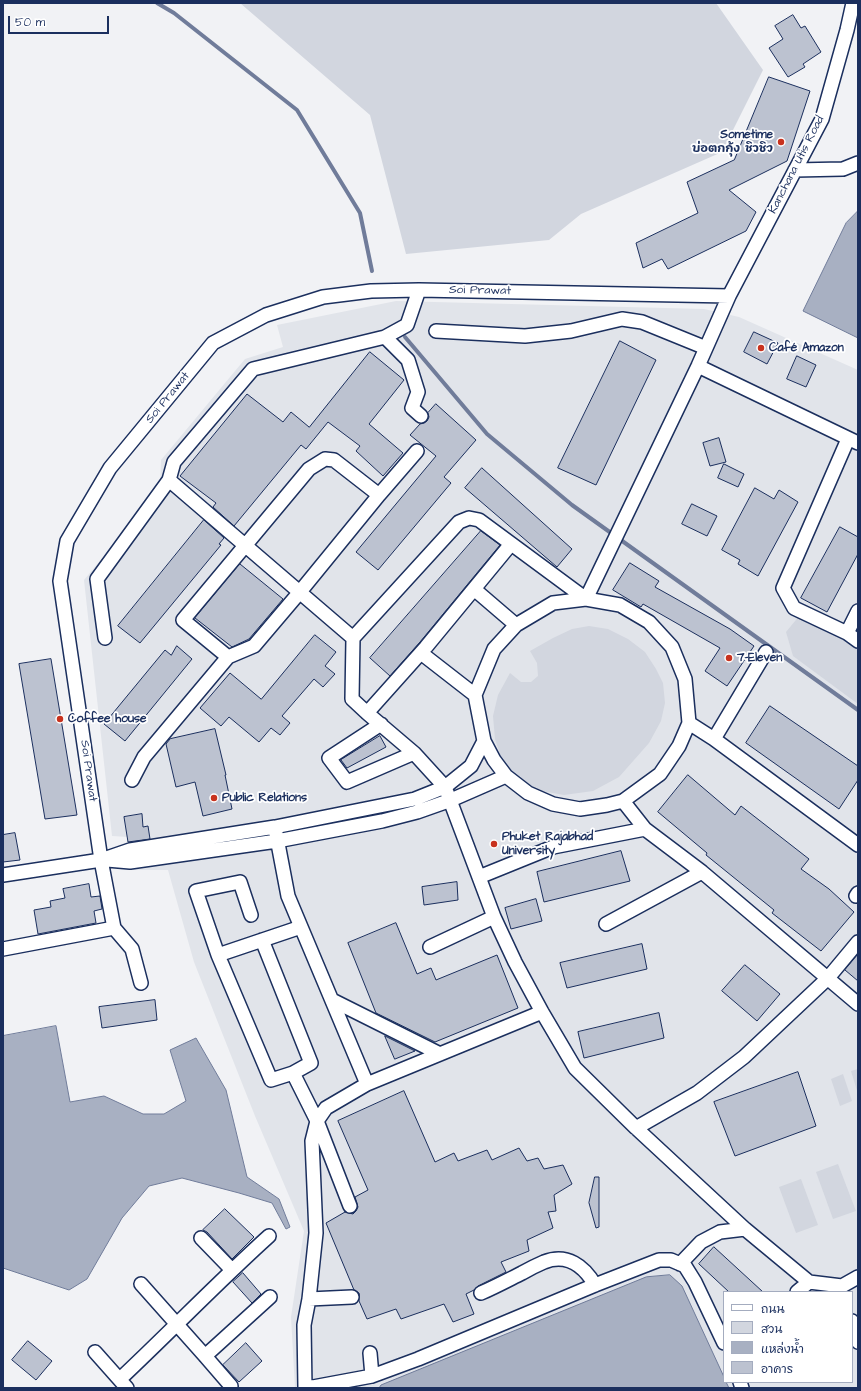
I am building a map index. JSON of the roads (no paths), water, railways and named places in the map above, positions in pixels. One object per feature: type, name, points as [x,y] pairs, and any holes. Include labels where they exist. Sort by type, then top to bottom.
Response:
[{"type":"street","name":"Kanchana Utis Road","points":[[586,599],[698,366],[729,296],[822,119],[852,30],[853,3]]},
{"type":"street","points":[[795,170],[843,169],[858,163]]},
{"type":"street","points":[[105,638],[97,579],[170,480],[174,462],[253,369],[385,337],[408,326],[419,290]]},
{"type":"street","name":"Soi Prawat","points":[[114,928],[101,860],[60,581],[67,541],[110,468],[214,343],[266,315],[323,297],[371,291],[419,290],[729,296]]},
{"type":"street","points":[[436,331],[525,336],[571,332],[622,319],[642,322],[706,348]]},
{"type":"street","points":[[385,337],[408,360],[418,392],[412,408],[421,416]]},
{"type":"street","points":[[698,366],[853,441],[783,588],[794,608],[858,641]]},
{"type":"street","points":[[132,780],[144,757],[228,657],[254,646],[416,451]]},
{"type":"street","points":[[228,657],[183,620],[309,469],[325,459],[334,460],[379,495]]},
{"type":"street","points":[[170,480],[299,593],[353,638]]},
{"type":"street","points":[[586,599],[479,520],[469,518],[459,522],[353,638],[352,699],[414,753],[445,787],[494,917],[514,962],[575,1068],[636,1128],[745,1229],[809,1282],[843,1289],[858,1277]]},
{"type":"street","points":[[367,713],[421,653],[511,544]]},
{"type":"street","points":[[474,589],[516,624]]},
{"type":"street","points":[[586,599],[620,605],[649,622],[672,648],[685,679],[689,723],[679,746],[660,774],[623,801],[608,805],[580,808],[553,804],[528,793],[506,776],[494,760],[484,741],[475,695],[494,649],[516,624],[553,603],[586,599]]},
{"type":"street","points":[[847,634],[858,611]]},
{"type":"street","points":[[714,739],[766,652]]},
{"type":"street","points":[[421,653],[475,695]]},
{"type":"street","points":[[689,723],[714,739],[858,844]]},
{"type":"street","points":[[381,724],[329,758],[347,782],[414,753]]},
{"type":"street","points":[[3,875],[101,860],[130,850],[275,827],[415,799],[445,787],[471,766],[484,741]]},
{"type":"street","points":[[101,860],[130,862],[277,841],[382,821],[417,812],[451,800],[506,776]]},
{"type":"street","points":[[623,801],[645,829],[702,872],[858,1004]]},
{"type":"street","points":[[275,827],[288,896],[366,1084]]},
{"type":"street","points":[[479,877],[553,847],[645,829]]},
{"type":"street","points":[[606,924],[702,872]]},
{"type":"street","points":[[251,915],[240,882],[196,891],[218,955],[272,1080],[293,1073],[311,1063],[262,940]]},
{"type":"street","points":[[430,947],[494,917]]},
{"type":"street","points":[[3,949],[114,928],[132,949],[141,983]]},
{"type":"street","points":[[218,955],[301,928]]},
{"type":"street","points":[[636,1128],[697,1093],[744,1057],[828,978],[858,942]]},
{"type":"street","points":[[332,1000],[440,1054]]},
{"type":"street","points":[[542,1012],[366,1084],[326,1108],[316,1121],[312,1141],[316,1233],[309,1298],[304,1325],[305,1387],[314,1387],[372,1376],[418,1359],[658,1260],[671,1260],[685,1266],[695,1282],[723,1341]]},
{"type":"street","points":[[293,1073],[316,1121],[350,1206]]},
{"type":"street","points":[[680,1264],[701,1242],[720,1232],[745,1229]]},
{"type":"street","points":[[95,1352],[124,1384],[178,1325],[232,1270],[269,1236]]},
{"type":"street","points":[[201,1238],[232,1270]]},
{"type":"street","points":[[481,1293],[545,1261],[558,1259],[571,1261],[582,1268],[595,1285]]},
{"type":"street","points":[[798,1291],[809,1282]]},
{"type":"street","points":[[141,1284],[230,1386]]},
{"type":"street","points":[[205,1356],[270,1297]]},
{"type":"street","points":[[309,1298],[352,1297]]},
{"type":"street","points":[[853,1324],[858,1342]]},
{"type":"street","points":[[370,1353],[372,1376]]},
{"type":"water","points":[[858,211],[858,338],[803,311],[846,223]]},
{"type":"water","points":[[56,1026],[70,1102],[104,1096],[143,1114],[164,1114],[186,1101],[170,1050],[196,1038],[226,1090],[247,1177],[279,1199],[290,1227],[286,1229],[272,1203],[182,1178],[149,1186],[122,1218],[87,1279],[69,1290],[3,1268],[3,1036]]},
{"type":"water","points":[[670,1275],[682,1286],[723,1375],[723,1383],[726,1383],[729,1388],[379,1388],[381,1385],[646,1277]]},
{"type":"waterway","points":[[157,3],[174,13],[297,110],[360,213],[372,271]]},
{"type":"waterway","points":[[405,337],[487,434],[572,505],[858,710]]},
{"type":"place","name":"Sometime บ่อตกกุ้ง ชิวชิว","points":[[781,142]]},
{"type":"place","name":"Café Amazon","points":[[761,348]]},
{"type":"place","name":"7-Eleven","points":[[729,658]]},
{"type":"place","name":"Coffee house","points":[[60,719]]},
{"type":"place","name":"Public Relations","points":[[214,798]]},
{"type":"place","name":"Phuket Rajabhad University","points":[[494,844]]}]
